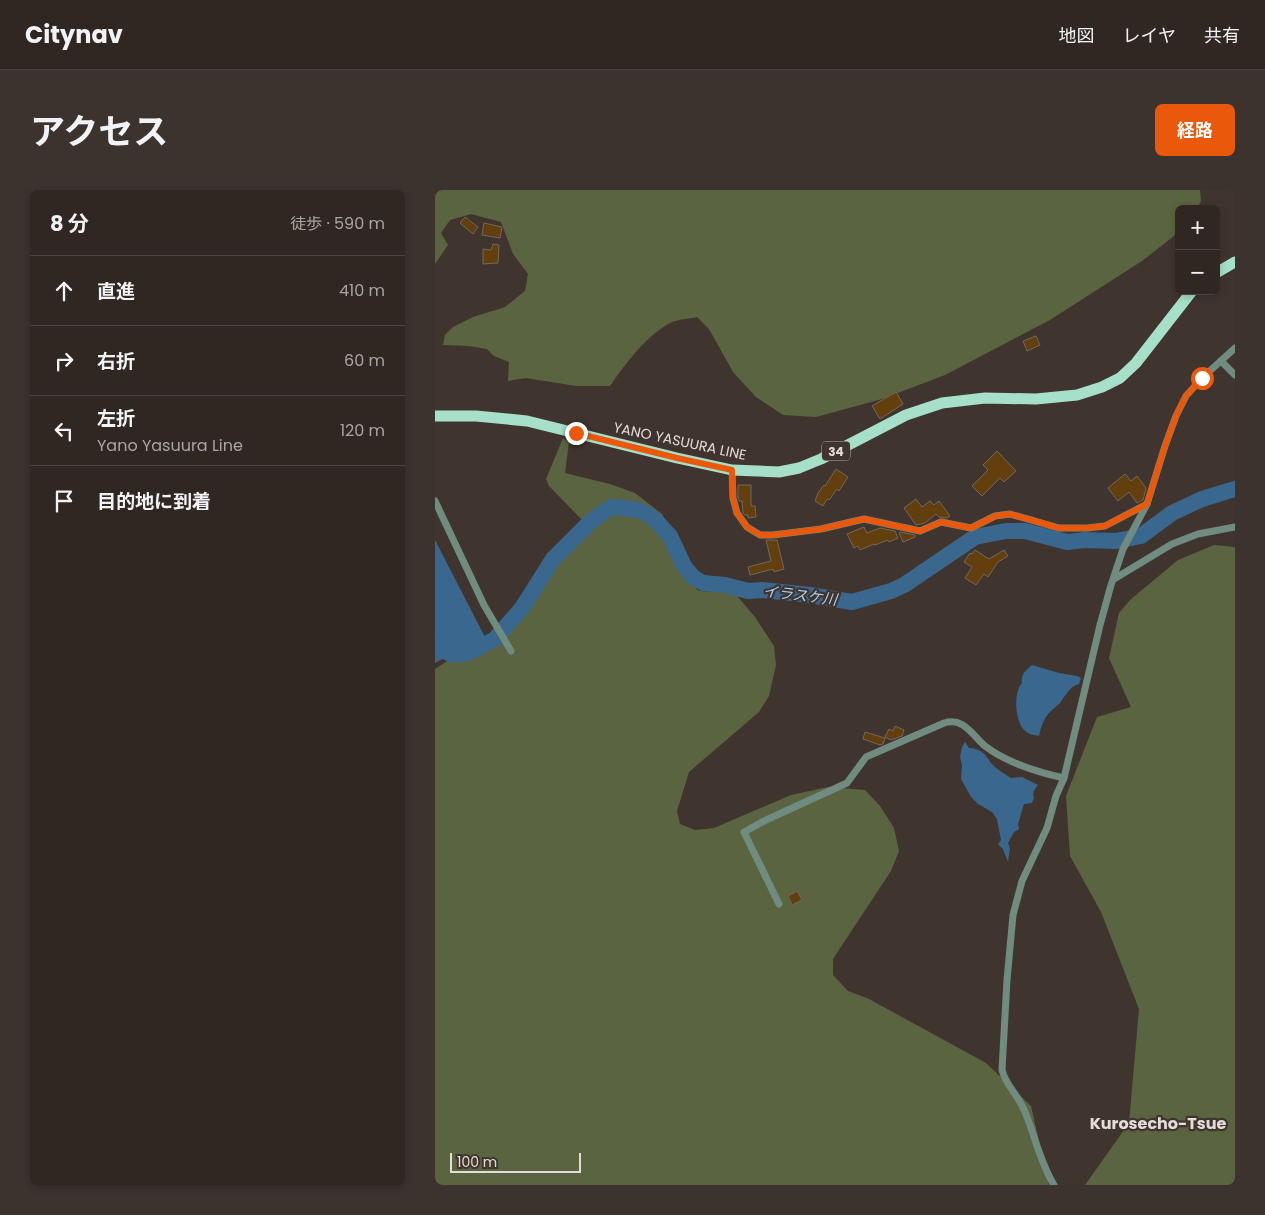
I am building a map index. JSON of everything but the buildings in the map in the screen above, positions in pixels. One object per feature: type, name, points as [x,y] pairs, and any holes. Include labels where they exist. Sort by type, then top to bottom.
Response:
[{"type":"main road","points":[[1220,271],[1235,262]]},
{"type":"main road","name":"YANO YASUURA LINE","points":[[435,416],[476,416],[527,421],[732,470],[779,472],[799,468],[821,459],[906,415],[942,403],[985,398],[1077,396],[1102,387],[1120,378],[1136,363],[1189,295]]},
{"type":"street","points":[[1054,1185],[1042,1163],[1024,1110],[1005,1079],[1002,1061],[1013,915],[1022,881],[1047,828],[1063,778],[1100,625],[1123,549],[1147,504],[1165,446],[1186,396],[1202,378],[1235,348]]},
{"type":"street","points":[[1221,361],[1235,375]]},
{"type":"street","points":[[732,470],[733,498],[737,513],[747,527],[760,535],[821,529],[864,519],[920,531],[941,522],[971,528],[995,516],[1010,514],[1059,528],[1087,528],[1105,526],[1147,504]]},
{"type":"street","points":[[435,501],[484,604],[511,651]]},
{"type":"street","points":[[1113,579],[1172,544],[1198,534],[1235,527]]},
{"type":"street","points":[[779,904],[744,832],[847,783],[866,758],[944,722],[952,720],[961,724],[970,730],[985,746],[1001,756],[1036,772],[1063,778]]},
{"type":"green space","points":[[435,190],[1200,190],[1201,201],[1199,205],[1175,205],[1175,235],[1142,261],[1050,320],[945,375],[882,399],[816,417],[783,415],[756,397],[733,372],[709,329],[697,317],[670,323],[652,336],[629,360],[610,386],[576,386],[526,378],[508,381],[509,362],[494,356],[487,349],[443,345],[445,335],[453,327],[473,317],[505,307],[525,291],[528,274],[513,254],[501,222],[471,214],[450,220],[441,233],[448,245],[435,264]]},
{"type":"green space","points":[[563,438],[569,442],[565,473],[610,484],[635,493],[662,514],[693,571],[697,590],[706,592],[733,591],[755,617],[774,646],[776,665],[769,696],[759,712],[689,772],[677,811],[680,824],[695,830],[714,828],[791,795],[828,787],[865,790],[880,806],[894,828],[899,851],[891,871],[833,959],[833,975],[848,991],[869,999],[986,1063],[1031,1106],[1049,1185],[435,1185],[435,669],[452,658],[474,653],[492,644],[510,628],[567,548],[588,526],[549,486],[546,479]]},
{"type":"green space","points":[[1214,545],[1235,547],[1235,1185],[1085,1185],[1129,1123],[1139,1009],[1101,912],[1070,856],[1066,796],[1097,717],[1131,707],[1109,658],[1119,613],[1130,600],[1178,560]]},
{"type":"water","points":[[435,540],[486,639],[435,663]]},
{"type":"water","points":[[1032,665],[1081,678],[1079,684],[1070,689],[1060,703],[1046,716],[1039,736],[1024,730],[1019,720],[1016,706],[1017,693],[1022,683],[1023,675]]},
{"type":"water","points":[[965,742],[969,748],[983,752],[995,767],[1011,778],[1022,777],[1038,785],[1033,794],[1032,803],[1024,804],[1018,824],[1019,829],[1014,832],[1008,843],[1010,848],[1008,862],[1003,849],[998,844],[1001,840],[997,819],[992,812],[978,804],[971,797],[961,779],[962,765],[960,757]]},
{"type":"waterway","name":"イラスケ川","points":[[435,647],[453,655],[468,653],[495,639],[522,608],[553,559],[588,524],[613,507],[638,510],[656,521],[670,536],[684,566],[693,577],[703,583],[725,585],[748,591],[762,590],[810,595],[852,602],[891,591],[904,585],[975,537],[1006,531],[1025,531],[1067,542],[1085,540],[1116,541],[1141,536],[1172,513],[1202,499],[1235,489]]},
{"type":"district","name":"Kurosecho-Tsue","points":[[1158,1123]]},
{"type":"route","points":[[576,433],[732,470],[734,507],[747,527],[760,535],[821,529],[864,519],[920,531],[941,522],[971,528],[995,516],[1010,514],[1059,528],[1087,528],[1105,526],[1147,504],[1176,416],[1186,396],[1202,378]]}]
